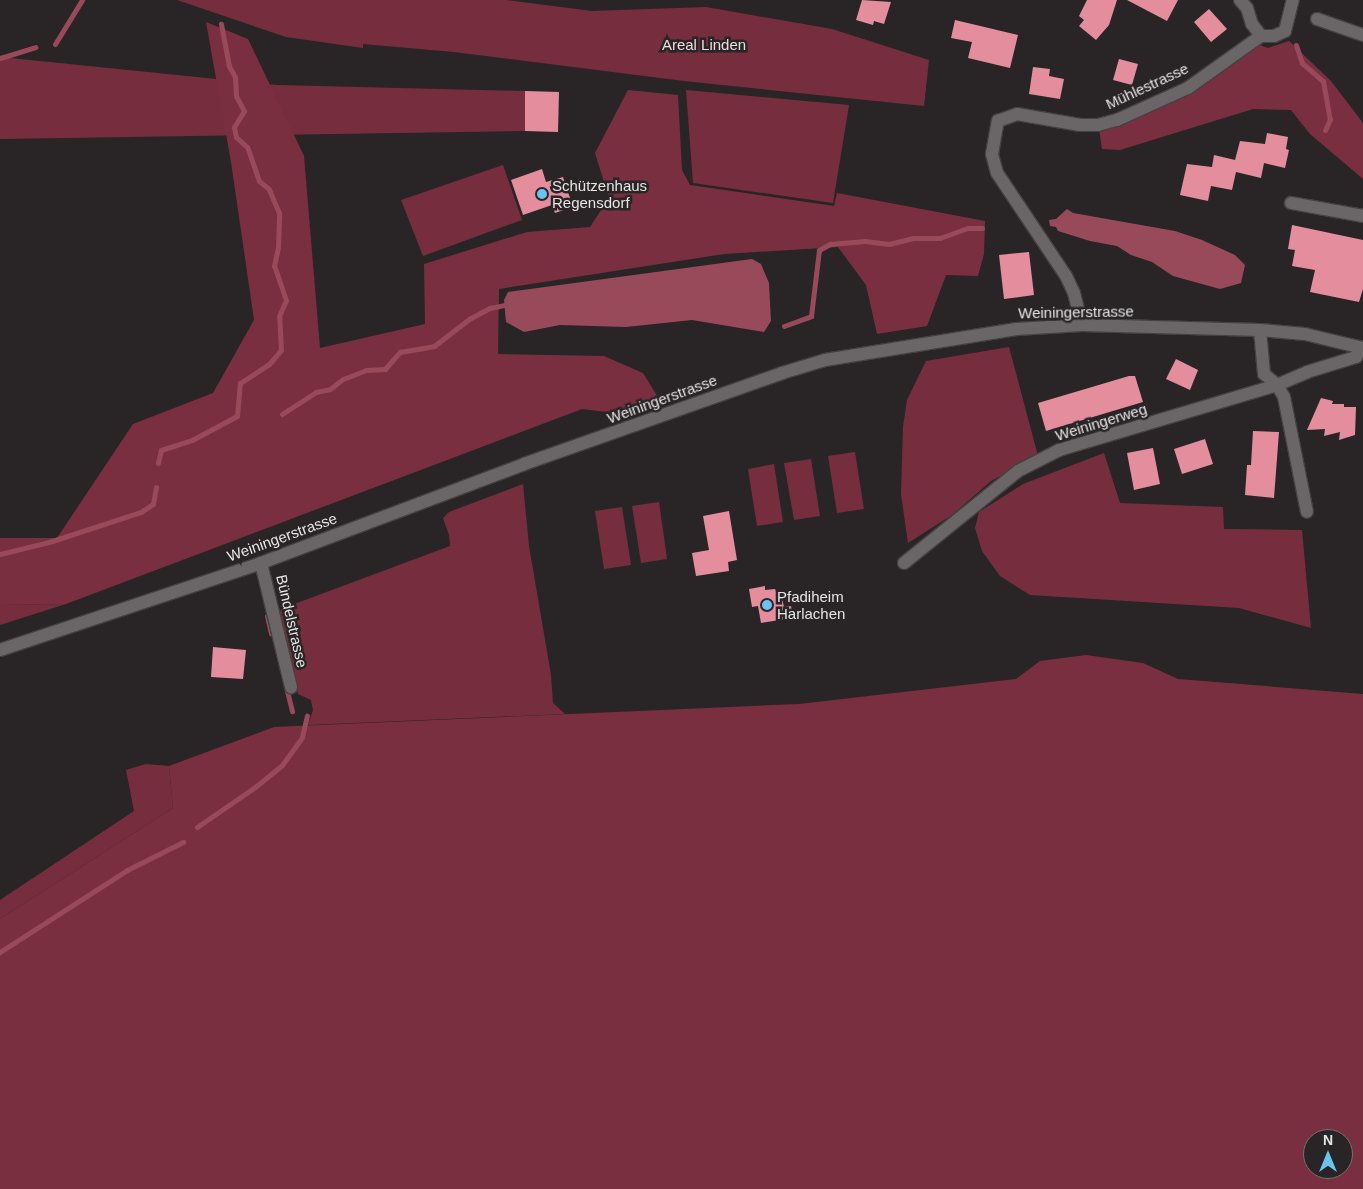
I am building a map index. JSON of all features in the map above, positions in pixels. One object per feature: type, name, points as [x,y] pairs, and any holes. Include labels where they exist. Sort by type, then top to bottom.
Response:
[{"type":"street","points":[[1240,0],[1247,8],[1252,24],[1261,36]]},
{"type":"street","name":"Mühlestrasse","points":[[1082,325],[1074,293],[1066,276],[997,173],[992,154],[998,121],[1017,114],[1080,125],[1098,125],[1117,120],[1188,88],[1261,36],[1274,36],[1285,31],[1293,0]]},
{"type":"street","points":[[1317,19],[1363,35]]},
{"type":"street","points":[[1290,203],[1363,216]]},
{"type":"street","name":"Weiningerstrasse","points":[[0,650],[261,562],[524,464],[813,364],[867,352],[1017,329],[1082,325],[1260,330],[1305,334],[1362,348]]},
{"type":"street","points":[[1260,330],[1264,374],[1277,385],[1284,397],[1308,512]]},
{"type":"street","name":"Weiningerweg","points":[[904,563],[985,495],[1018,471],[1059,450],[1277,385],[1308,372],[1356,357],[1362,348]]},
{"type":"street","name":"Bündelstrasse","points":[[261,562],[291,687]]},
{"type":"green space","name":"Areal Linden","points":[[177,0],[506,0],[592,11],[706,7],[832,29],[929,60],[924,106],[684,81],[454,52],[363,44],[363,48],[286,37]]},
{"type":"green space","points":[[0,57],[277,85],[525,91],[525,131],[0,139]]},
{"type":"green space","name":"Areal Linden","points":[[686,90],[849,105],[833,203],[693,183]]},
{"type":"green space","points":[[503,165],[522,220],[423,256],[401,200]]},
{"type":"green space","points":[[1009,347],[1038,456],[991,481],[952,515],[908,543],[901,494],[903,427],[907,400],[926,361]]},
{"type":"green space","points":[[855,452],[864,509],[837,513],[828,456]]},
{"type":"green space","points":[[1104,453],[1120,503],[1223,507],[1224,529],[1302,530],[1311,628],[1239,608],[1030,595],[1000,576],[982,551],[975,528],[979,512],[1023,484]]},
{"type":"green space","points":[[811,459],[820,516],[794,520],[784,463]]},
{"type":"green space","points":[[774,464],[783,522],[757,526],[748,469]]},
{"type":"green space","points":[[523,484],[529,546],[551,675],[553,703],[565,714],[308,725],[313,710],[311,700],[298,694],[278,617],[281,609],[450,546],[449,535],[443,518],[449,512]]},
{"type":"green space","points":[[659,502],[667,559],[641,563],[632,506]]},
{"type":"green space","points":[[622,507],[631,565],[604,569],[595,511]]},
{"type":"green space","points":[[66,604],[0,625],[0,605]]},
{"type":"green space","points":[[146,764],[169,766],[173,808],[0,919],[0,900],[134,811],[126,770]]},
{"type":"shaded area","points":[[206,22],[248,39],[304,156],[320,348],[425,324],[424,264],[527,232],[590,227],[609,198],[595,153],[628,90],[678,95],[682,170],[690,185],[834,206],[837,193],[985,221],[984,254],[978,276],[946,275],[927,326],[877,334],[866,285],[838,247],[724,254],[499,289],[498,354],[604,356],[643,373],[659,399],[615,413],[582,409],[66,604],[0,605],[0,538],[57,538],[133,424],[213,393],[254,320],[231,162]]},
{"type":"shaded area","points":[[1289,41],[1331,81],[1363,123],[1363,179],[1310,134],[1291,110],[1253,109],[1120,150],[1102,149],[1099,129],[1257,44],[1268,48]]},
{"type":"shaded area","points":[[1067,209],[1073,213],[1175,231],[1202,240],[1235,255],[1245,265],[1241,283],[1220,289],[1173,276],[1152,262],[1131,255],[1117,246],[1090,241],[1058,231],[1056,227],[1050,226],[1049,220],[1056,219]]},
{"type":"shaded area","points":[[752,259],[761,264],[769,283],[771,321],[764,332],[692,320],[626,327],[560,325],[524,332],[506,322],[504,300],[508,292]]},
{"type":"shaded area","points":[[1086,655],[1143,663],[1178,679],[1363,694],[1363,1189],[0,1189],[0,919],[173,808],[169,766],[274,727],[799,704],[1016,679],[1040,661]]},
{"type":"building","points":[[862,0],[891,2],[884,24],[874,21],[873,25],[856,20]]},
{"type":"building","points":[[1087,0],[1117,0],[1109,25],[1096,40],[1079,26],[1084,20],[1079,16]]},
{"type":"building","points":[[1127,0],[1178,0],[1167,21]]},
{"type":"building","points":[[1209,9],[1227,29],[1211,42],[1194,22]]},
{"type":"building","points":[[955,20],[1018,35],[1010,68],[968,58],[972,42],[951,38]]},
{"type":"building","points":[[1119,59],[1138,64],[1132,85],[1113,80]]},
{"type":"building","points":[[1033,67],[1050,69],[1049,76],[1064,79],[1060,99],[1029,94]]},
{"type":"building","name":"Schützenhaus Regensdorf","points":[[525,91],[559,92],[558,132],[525,131]]},
{"type":"building","points":[[1267,133],[1288,137],[1286,149],[1289,150],[1285,168],[1264,163],[1261,178],[1236,172],[1232,190],[1211,186],[1208,201],[1180,195],[1187,164],[1212,167],[1214,155],[1235,160],[1240,141],[1265,144]]},
{"type":"building","name":"Schützenhaus Regensdorf","points":[[542,169],[546,182],[563,177],[573,207],[555,213],[552,205],[523,215],[511,180]]},
{"type":"building","points":[[1292,225],[1363,240],[1363,289],[1359,302],[1310,292],[1315,270],[1292,266],[1295,250],[1288,249]]},
{"type":"building","points":[[1029,252],[1034,295],[1004,299],[999,255]]},
{"type":"building","points":[[1176,359],[1198,370],[1190,390],[1166,379]]},
{"type":"building","points":[[1129,376],[1135,376],[1143,402],[1046,431],[1038,403]]},
{"type":"building","points":[[1321,398],[1333,401],[1332,404],[1356,407],[1355,435],[1339,440],[1340,432],[1324,436],[1325,429],[1307,430]]},
{"type":"building","points":[[1253,431],[1279,432],[1274,498],[1245,495],[1247,465],[1251,465]]},
{"type":"building","points":[[1205,439],[1213,464],[1182,474],[1174,449]]},
{"type":"building","points":[[1153,448],[1160,484],[1134,490],[1127,453]]},
{"type":"building","points":[[729,511],[737,560],[728,562],[729,571],[696,576],[692,553],[709,550],[703,516]]},
{"type":"building","name":"Pfadiheim Harlachen","points":[[765,586],[765,590],[775,589],[779,598],[782,598],[784,607],[791,606],[793,618],[761,623],[758,606],[752,607],[749,589]]},
{"type":"building","points":[[213,647],[246,650],[243,679],[211,677]]},
{"type":"waterway","points":[[55,44],[82,0]]},
{"type":"waterway","points":[[158,463],[161,450],[192,440],[237,416],[240,383],[269,364],[281,350],[279,316],[286,300],[274,266],[278,247],[279,213],[269,189],[259,181],[247,147],[236,137],[234,127],[244,111],[236,96],[235,77],[229,66],[221,24]]},
{"type":"waterway","points":[[1296,45],[1302,63],[1323,81],[1330,119],[1325,130]]},
{"type":"waterway","points":[[0,58],[35,47]]},
{"type":"waterway","points":[[784,326],[811,316],[819,250],[830,244],[865,241],[889,244],[913,238],[940,238],[968,228],[982,228]]},
{"type":"waterway","points":[[282,414],[316,392],[330,389],[343,379],[366,370],[385,369],[400,352],[434,346],[469,319],[490,308],[504,305]]},
{"type":"waterway","points":[[0,554],[49,542],[141,512],[153,504],[156,487]]},
{"type":"waterway","points":[[267,616],[271,634]]},
{"type":"waterway","points":[[286,687],[292,711]]},
{"type":"waterway","points":[[197,827],[255,787],[282,765],[302,737],[307,716]]},
{"type":"waterway","points":[[0,952],[127,870],[183,842]]},
{"type":"place","name":"Schützenhaus Regensdorf","points":[[542,194]]},
{"type":"place","name":"Pfadiheim Harlachen","points":[[767,605]]}]
